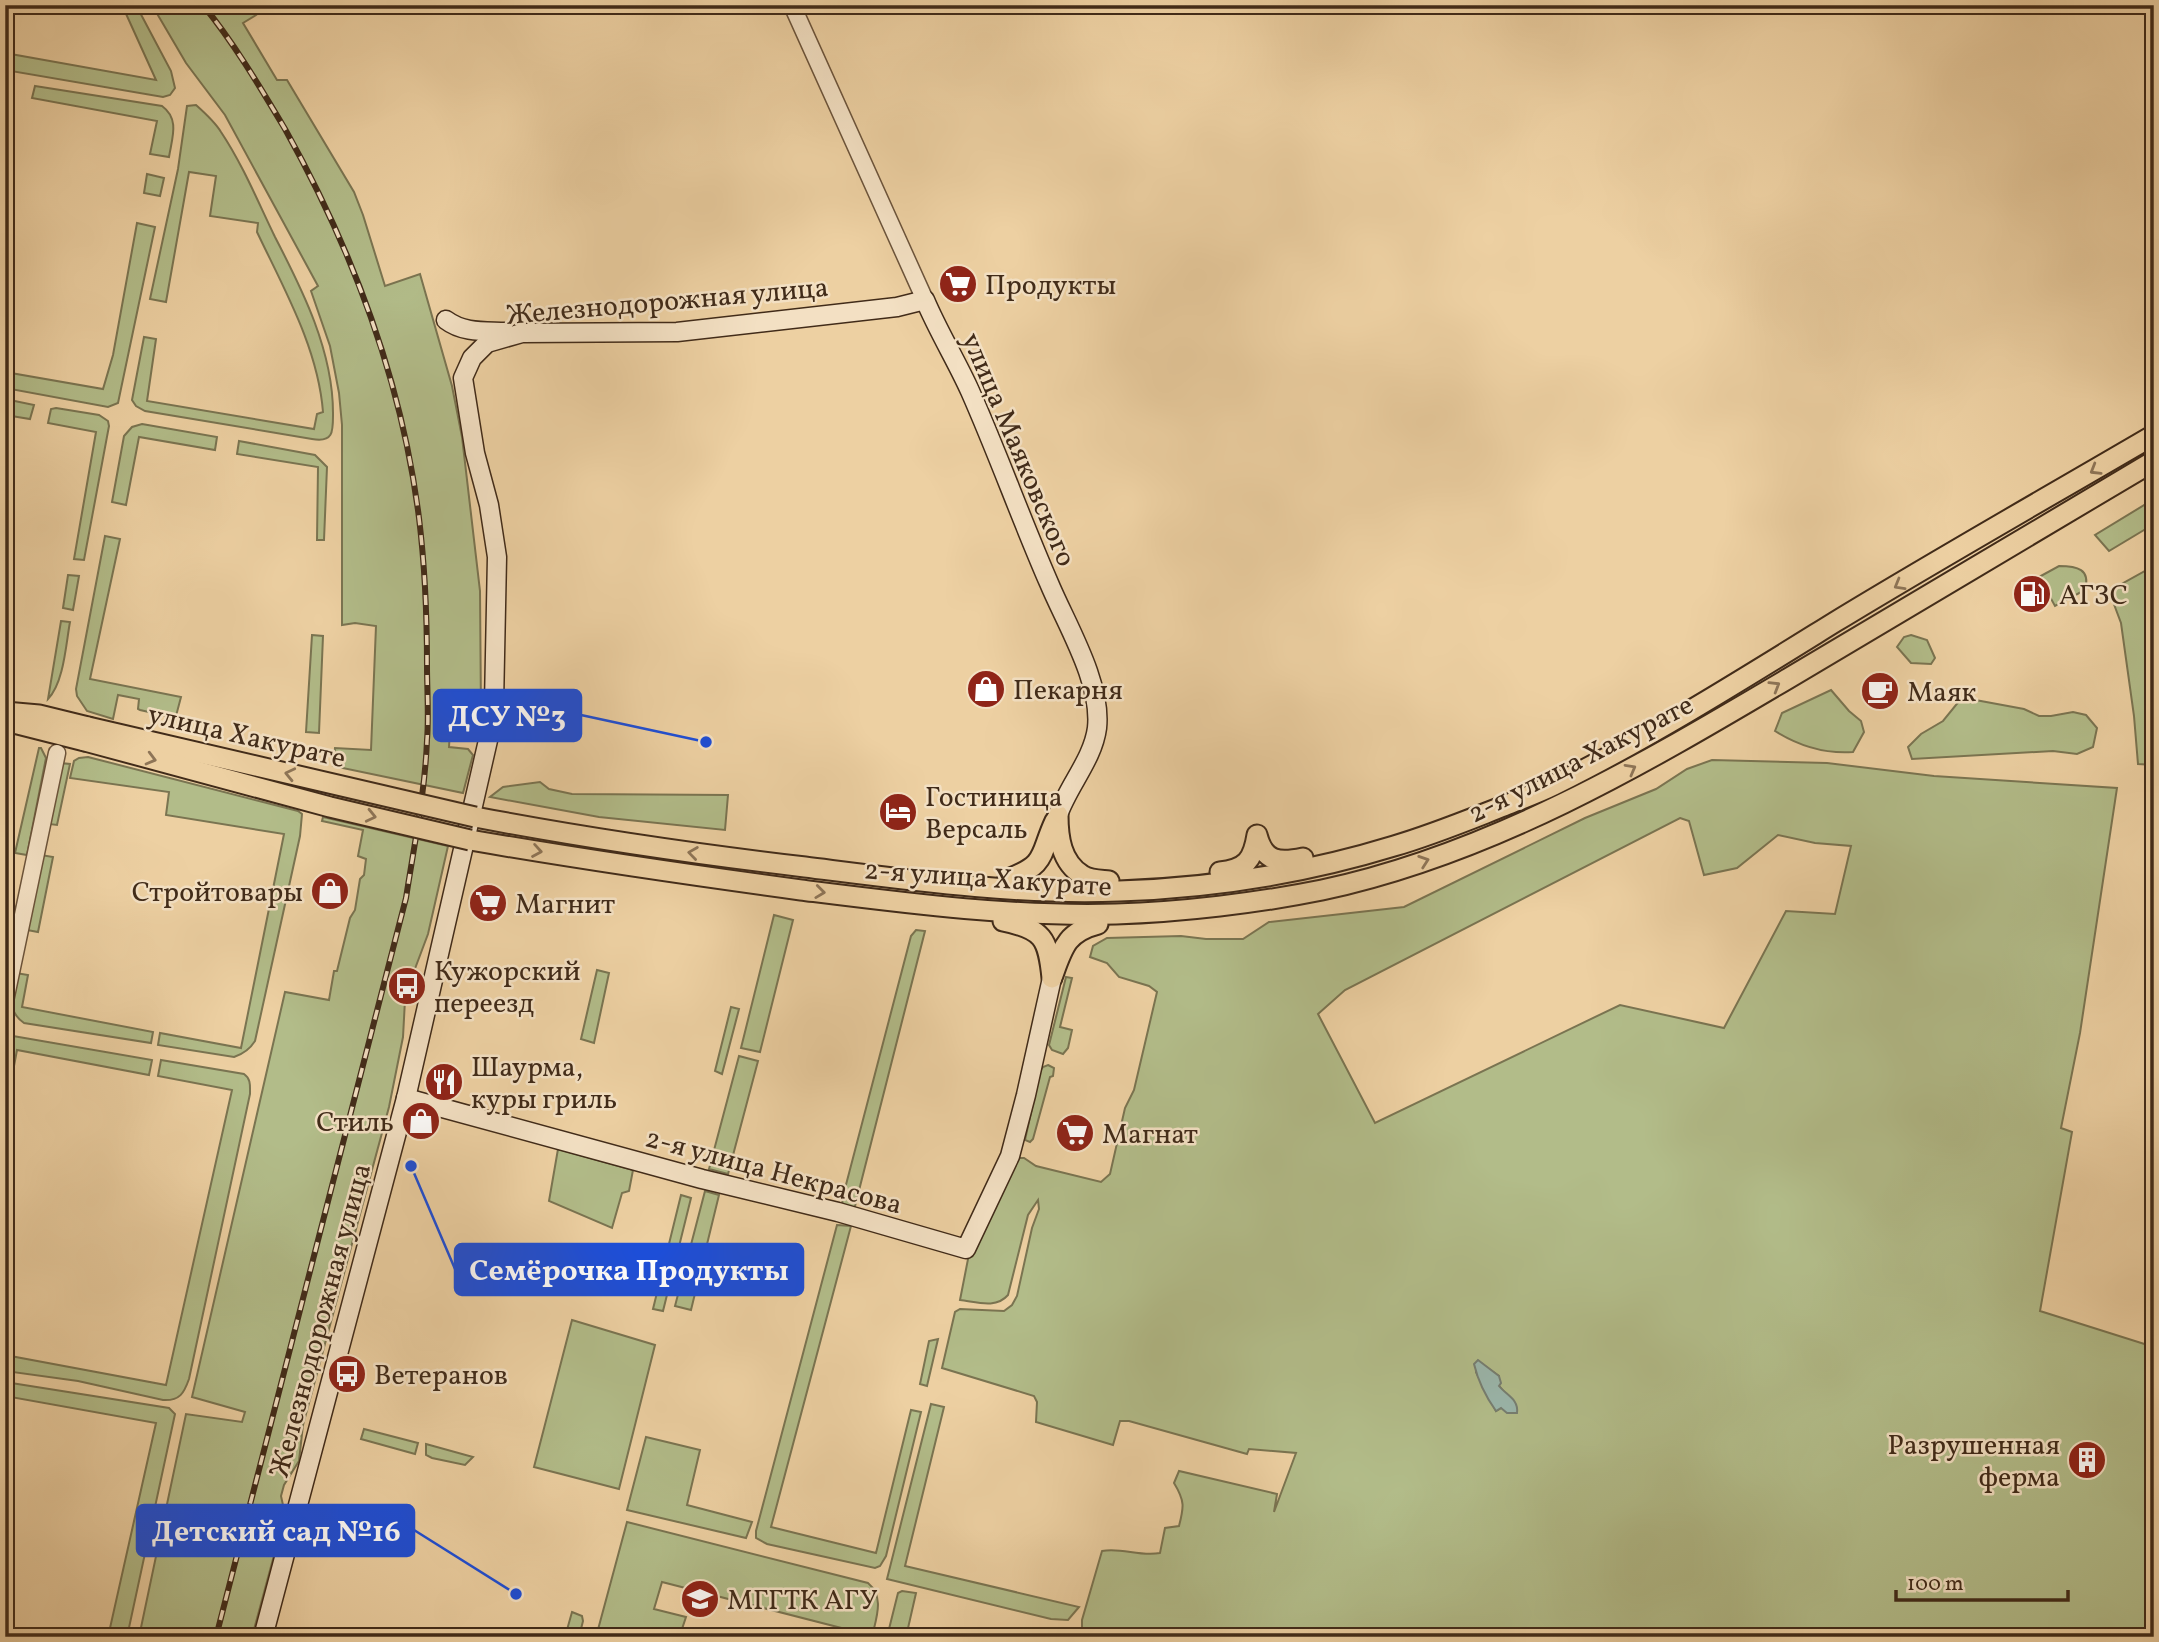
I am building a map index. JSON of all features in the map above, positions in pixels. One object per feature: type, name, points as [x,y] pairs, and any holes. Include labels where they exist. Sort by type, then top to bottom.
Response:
[{"type":"main road","name":"Железнодорожная улица","points":[[263,1637],[406,1098],[489,737],[494,704],[498,557],[489,505],[475,453],[463,378],[472,358],[487,343],[522,333],[677,332],[897,307],[925,300]]},
{"type":"main road","name":"улица Маяковского","points":[[925,300],[999,457],[1090,677],[1096,699],[1097,729],[1089,752],[1060,809]]},
{"type":"main road","points":[[446,320],[466,330],[522,333]]},
{"type":"main road","name":"2-я улица Хакурате","points":[[475,817],[614,842],[760,862],[1009,889],[1239,881],[1338,862],[1396,846],[1461,823],[1551,786],[1588,767],[1739,682],[1837,621],[2154,435]]},
{"type":"main road","name":"2-я улица Хакурате","points":[[470,840],[752,883],[913,903],[1110,921],[1322,890],[1396,870],[1473,843],[1538,816],[1609,781],[1717,721],[2154,461]]},
{"type":"main road","name":"улица Хакурате","points":[[5,712],[40,715],[85,736],[330,807],[470,840]]},
{"type":"main road","name":"улица Хакурате","points":[[5,721],[475,817]]},
{"type":"main road","points":[[915,880],[965,876],[1114,885],[1232,871],[1285,862],[1385,838],[1507,798],[1588,767]]},
{"type":"main road","points":[[1008,879],[1035,866],[1042,856],[1060,809]]},
{"type":"main road","points":[[1060,809],[1060,847],[1070,865],[1083,876],[1114,885]]},
{"type":"main road","points":[[1232,871],[1248,862],[1257,835],[1263,852],[1273,859],[1285,862]]},
{"type":"main road","points":[[913,903],[1028,926],[1044,941],[1050,958],[1052,978]]},
{"type":"main road","points":[[1005,921],[1110,921]]},
{"type":"main road","points":[[1052,978],[1072,935],[1083,928],[1110,921]]},
{"type":"main road","name":"2-я улица Некрасова","points":[[406,1098],[702,1179],[838,1212],[966,1249],[1010,1156],[1052,978]]},
{"type":"street","name":"улица Маяковского","points":[[792,5],[925,300]]},
{"type":"street","points":[[5,1001],[57,753],[50,736],[37,729]]},
{"type":"street","points":[[57,753],[74,740],[85,736]]},
{"type":"green space","points":[[122,5],[136,5],[171,71],[175,88],[170,95],[163,97],[5,70],[5,53],[156,80]]},
{"type":"green space","points":[[152,5],[249,5],[256,15],[243,23],[277,80],[287,80],[354,192],[385,286],[420,274],[452,386],[462,437],[480,591],[481,713],[451,712],[449,747],[468,749],[473,755],[463,793],[333,766],[335,748],[371,750],[376,626],[355,623],[342,625],[342,425],[330,346],[311,291],[318,286],[225,115],[186,63]]},
{"type":"green space","points":[[35,86],[162,106],[168,111],[173,123],[169,157],[150,154],[157,121],[32,98]]},
{"type":"green space","points":[[196,105],[216,125],[236,157],[296,279],[314,322],[322,344],[332,390],[332,430],[325,439],[145,411],[132,400],[144,337],[156,339],[147,401],[314,429],[317,414],[323,412],[320,388],[307,342],[257,232],[258,223],[210,216],[216,176],[189,172],[166,302],[150,299],[178,169],[187,106]]},
{"type":"green space","points":[[147,174],[164,178],[160,196],[144,193]]},
{"type":"green space","points":[[137,223],[155,227],[118,403],[108,407],[5,388],[5,372],[103,389],[113,355]]},
{"type":"green space","points":[[5,399],[34,405],[30,419],[5,415]]},
{"type":"green space","points":[[51,409],[99,415],[108,421],[109,426],[84,560],[74,559],[96,432],[48,423]]},
{"type":"green space","points":[[142,424],[217,437],[215,450],[139,437],[126,505],[112,502],[124,436],[132,427]]},
{"type":"green space","points":[[239,441],[315,455],[327,467],[324,540],[317,540],[318,467],[237,454]]},
{"type":"green space","points":[[2154,499],[2154,524],[2109,551],[2095,535]]},
{"type":"green space","points":[[105,536],[120,539],[90,679],[181,697],[176,716],[140,710],[139,699],[118,695],[113,719],[87,711],[77,696],[76,689]]},
{"type":"green space","points":[[2059,566],[2081,570],[2086,577],[2086,583],[2085,590],[2055,606],[2039,577]]},
{"type":"green space","points":[[2154,566],[2154,765],[2138,764],[2121,623],[2109,591]]},
{"type":"green space","points":[[68,575],[79,576],[73,610],[63,608]]},
{"type":"green space","points":[[61,621],[70,622],[66,651],[58,683],[48,699]]},
{"type":"green space","points":[[312,635],[323,636],[319,733],[306,732]]},
{"type":"green space","points":[[1911,635],[1927,640],[1935,658],[1931,664],[1911,663],[1897,647],[1904,637]]},
{"type":"green space","points":[[1831,690],[1861,721],[1864,732],[1853,752],[1812,748],[1775,731],[1782,713]]},
{"type":"green space","points":[[1970,699],[2024,709],[2039,716],[2073,712],[2086,715],[2097,728],[2093,747],[2077,754],[2053,751],[1912,759],[1908,747],[1921,734],[1943,721],[1960,700]]},
{"type":"green space","points":[[39,748],[46,758],[27,855],[15,853]]},
{"type":"green space","points":[[88,757],[302,814],[300,836],[255,1041],[249,1049],[234,1057],[158,1045],[160,1033],[241,1048],[284,834],[166,815],[169,792],[70,778],[74,761]]},
{"type":"green space","points":[[1712,760],[1827,763],[1934,776],[2117,788],[2080,1033],[2061,1128],[2072,1132],[2040,1311],[2154,1347],[2154,1637],[1104,1637],[1082,1628],[1102,1551],[1160,1553],[1165,1528],[1179,1526],[1182,1504],[1174,1483],[1179,1471],[1277,1494],[1274,1512],[1296,1453],[1249,1449],[1247,1454],[1129,1421],[1120,1421],[1113,1445],[1036,1422],[1037,1402],[1034,1396],[942,1368],[955,1312],[960,1309],[1004,1311],[1012,1305],[1017,1296],[1032,1228],[1039,1209],[1038,1200],[1028,1215],[1008,1295],[992,1303],[960,1300],[969,1254],[1018,1158],[1024,1158],[1036,1166],[1101,1182],[1110,1174],[1125,1108],[1134,1090],[1157,992],[1149,986],[1119,977],[1107,963],[1090,957],[1093,946],[1107,938],[1181,936],[1243,939],[1269,922],[1404,907],[1585,818],[1656,789],[1687,769]],"holes":[[[1680,818],[1689,821],[1704,875],[1737,868],[1778,835],[1815,843],[1851,846],[1835,914],[1786,911],[1724,1028],[1620,1005],[1375,1123],[1318,1014],[1345,990]],[[1478,1361],[1499,1376],[1499,1386],[1507,1395],[1501,1408],[1496,1411],[1476,1372]]]},
{"type":"green space","points":[[60,763],[70,764],[57,825],[49,824]]},
{"type":"green space","points":[[540,782],[549,789],[572,794],[728,795],[725,830],[599,817],[490,797],[503,787]]},
{"type":"green space","points":[[323,817],[448,846],[428,934],[410,982],[404,981],[402,990],[408,992],[403,1037],[389,1107],[303,1425],[299,1461],[284,1485],[281,1496],[283,1522],[252,1637],[139,1637],[186,1414],[242,1422],[245,1412],[192,1397],[285,992],[329,1000],[334,971],[337,971],[350,918],[355,910],[360,879],[364,875],[366,859],[358,856],[363,830],[322,821]]},
{"type":"green space","points":[[41,855],[53,857],[38,932],[27,930]]},
{"type":"green space","points":[[5,904],[17,907],[5,965]]},
{"type":"green space","points":[[774,915],[793,920],[760,1052],[741,1048]]},
{"type":"green space","points":[[916,930],[925,931],[854,1210],[843,1208],[842,1200],[911,936]]},
{"type":"green space","points":[[597,970],[609,973],[594,1043],[581,1039]]},
{"type":"green space","points":[[16,973],[28,975],[22,1007],[153,1032],[151,1043],[24,1023],[12,1006]]},
{"type":"green space","points":[[1066,977],[1072,978],[1060,1027],[1072,1030],[1068,1048],[1063,1054],[1052,1050],[1049,1045]]},
{"type":"green space","points":[[731,1007],[739,1009],[722,1074],[715,1071]]},
{"type":"green space","points":[[13,1036],[152,1060],[149,1075],[17,1050],[8,1098],[5,1097],[5,1041]]},
{"type":"green space","points":[[739,1056],[758,1061],[728,1174],[709,1169]]},
{"type":"green space","points":[[161,1060],[244,1074],[250,1085],[185,1388],[177,1397],[163,1400],[78,1381],[5,1371],[5,1355],[166,1385],[232,1090],[158,1076]]},
{"type":"green space","points":[[1048,1065],[1054,1068],[1053,1076],[1050,1077],[1030,1142],[1025,1140],[1040,1071]]},
{"type":"green space","points":[[558,1149],[633,1170],[629,1191],[622,1193],[612,1228],[549,1201]]},
{"type":"green space","points":[[705,1191],[719,1195],[691,1310],[675,1306]]},
{"type":"green space","points":[[681,1195],[691,1198],[663,1311],[653,1309]]},
{"type":"green space","points":[[837,1225],[851,1226],[771,1527],[876,1553],[911,1410],[921,1412],[886,1556],[880,1566],[875,1568],[767,1544],[756,1538]]},
{"type":"green space","points":[[572,1320],[655,1345],[619,1489],[534,1467]]},
{"type":"green space","points":[[938,1339],[927,1386],[920,1384],[929,1341]]},
{"type":"green space","points":[[5,1382],[169,1408],[175,1414],[127,1637],[108,1637],[156,1423],[5,1396]]},
{"type":"green space","points":[[931,1404],[944,1407],[905,1566],[1079,1607],[1068,1620],[1051,1619],[887,1579]]},
{"type":"green space","points":[[364,1429],[418,1443],[415,1454],[361,1439]]},
{"type":"green space","points":[[646,1437],[700,1450],[687,1505],[752,1522],[746,1538],[627,1510]]},
{"type":"green space","points":[[426,1444],[473,1457],[465,1465],[432,1458],[426,1455]]},
{"type":"green space","points":[[627,1522],[868,1583],[878,1601],[872,1637],[860,1637],[861,1633],[662,1582],[654,1609],[686,1617],[682,1629],[691,1633],[690,1637],[596,1637]]},
{"type":"green space","points":[[898,1593],[916,1593],[906,1637],[887,1637]]},
{"type":"green space","points":[[572,1612],[582,1616],[579,1637],[565,1637]]},
{"type":"shaded area","points":[[1478,1360],[1499,1376],[1499,1386],[1516,1404],[1517,1413],[1507,1413],[1501,1408],[1496,1411],[1478,1377],[1474,1364]]},
{"type":"railway","points":[[203,5],[256,81],[309,175],[352,269],[387,367],[411,467],[419,518],[427,629],[428,713],[424,780],[406,898],[216,1637]]},
{"type":"place","name":"Продукты","points":[[958,284]]},
{"type":"place","name":"АГЗС","points":[[2032,594]]},
{"type":"place","name":"Пекарня","points":[[986,689]]},
{"type":"place","name":"Маяк","points":[[1880,691]]},
{"type":"place","name":"ДСУ №3","points":[[706,742]]},
{"type":"place","name":"Гостиница Версаль","points":[[898,812]]},
{"type":"place","name":"Стройтовары","points":[[330,891]]},
{"type":"place","name":"Магнит","points":[[488,903]]},
{"type":"place","name":"Кужорский переезд","points":[[407,986]]},
{"type":"place","name":"Шаурма, куры гриль","points":[[444,1082]]},
{"type":"place","name":"Стиль","points":[[421,1121]]},
{"type":"place","name":"Магнат","points":[[1075,1133]]},
{"type":"place","name":"Семёрочка Продукты","points":[[411,1166]]},
{"type":"place","name":"Ветеранов","points":[[347,1374]]},
{"type":"place","name":"Разрушенная ферма","points":[[2087,1460]]},
{"type":"place","name":"Детский сад №16","points":[[516,1594]]},
{"type":"place","name":"МГГТК АГУ","points":[[700,1599]]}]
